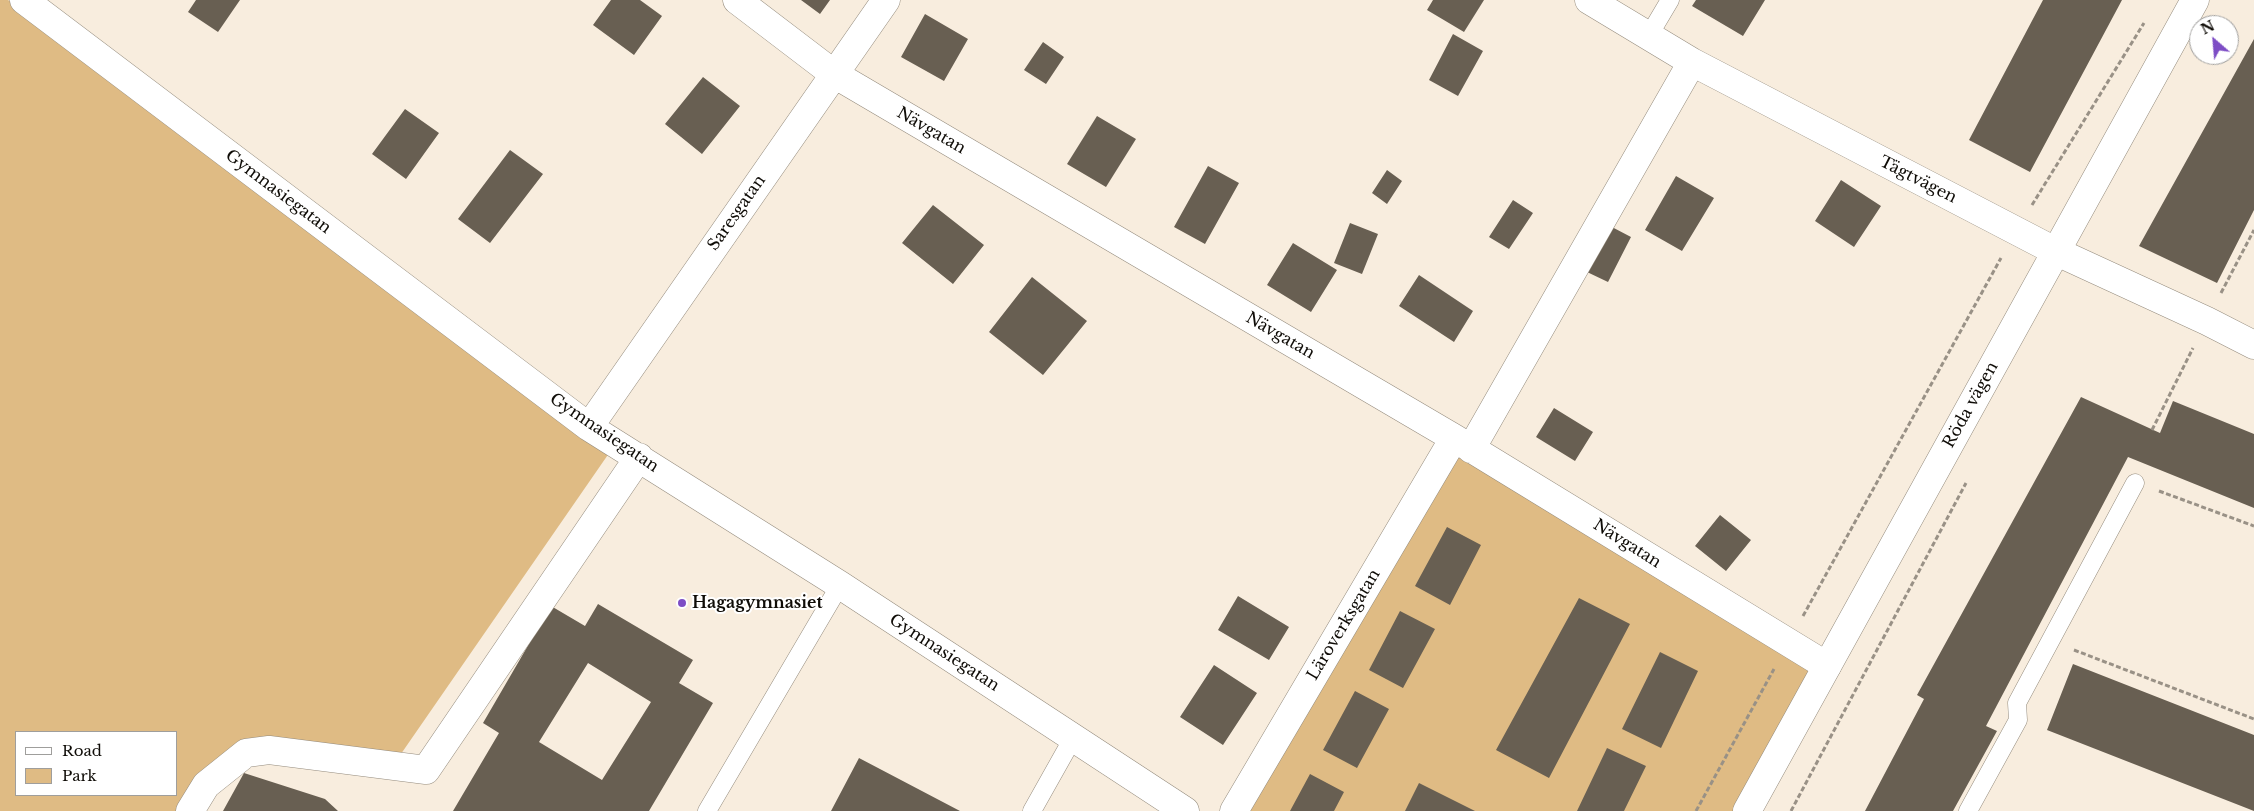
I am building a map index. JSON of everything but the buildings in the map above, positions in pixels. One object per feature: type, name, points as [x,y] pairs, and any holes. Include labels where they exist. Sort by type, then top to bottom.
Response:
[{"type":"street","name":"Gymnasiegatan","points":[[24,0],[589,427],[640,457],[840,585],[1185,811]]},
{"type":"street","name":"Nävgatan","points":[[737,0],[834,74],[1463,443],[1827,666]]},
{"type":"street","name":"Saresgatan","points":[[589,427],[886,0]]},
{"type":"street","name":"Tägtvägen","points":[[1589,0],[1692,62],[2016,231],[2206,320],[2254,345]]},
{"type":"street","name":"Röda vägen","points":[[1747,811],[2195,0]]},
{"type":"street","name":"Läroverksgatan","points":[[1234,811],[1463,443],[1692,62]]},
{"type":"street","points":[[190,811],[206,785],[246,753],[269,750],[426,770],[640,457]]},
{"type":"lane","points":[[1648,36],[1670,0]]},
{"type":"lane","points":[[1968,811],[2018,720],[2017,703],[2135,483]]},
{"type":"lane","points":[[706,811],[840,585]]},
{"type":"lane","points":[[1032,811],[1073,738]]},
{"type":"path","points":[[1696,811],[2016,231],[2148,16]]},
{"type":"path","points":[[2152,430],[2206,320],[2254,230]]},
{"type":"path","points":[[2135,483],[2254,526]]},
{"type":"path","points":[[2050,641],[2254,720]]},
{"type":"green space","points":[[0,0],[8,0],[614,446],[394,764],[248,752],[189,811],[0,811]]},
{"type":"green space","points":[[1454,438],[1827,666],[1747,811],[1234,811]]},
{"type":"place","name":"Hagagymnasiet","points":[[682,603]]}]
